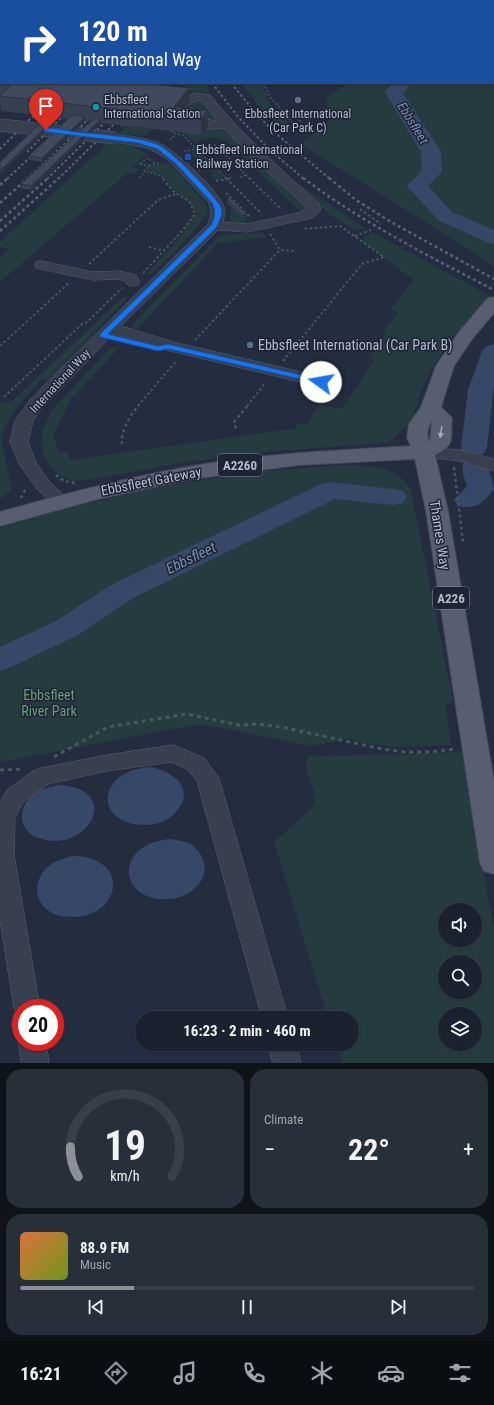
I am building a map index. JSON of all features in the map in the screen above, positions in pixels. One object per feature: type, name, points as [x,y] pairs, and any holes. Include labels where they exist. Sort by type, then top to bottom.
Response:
[{"type":"main road","points":[[424,452],[440,444],[442,418],[431,408],[445,366],[464,336],[494,302]]},
{"type":"main road","name":"Ebbsfleet Gateway","points":[[0,519],[102,490],[194,472],[314,457],[424,452]]},
{"type":"main road","name":"Thames Way","points":[[424,452],[437,511],[494,863]]},
{"type":"street","points":[[0,94],[11,84]]},
{"type":"street","points":[[0,125],[115,138],[159,147],[171,156],[215,202],[219,209],[219,213],[214,226],[236,229],[253,228],[308,215],[314,210],[314,207],[227,124]]},
{"type":"street","name":"International Way","points":[[60,501],[43,485],[28,464],[19,442],[24,421],[36,404],[106,332],[214,226]]},
{"type":"street","points":[[40,265],[150,289]]},
{"type":"street","points":[[103,279],[133,282],[150,289]]},
{"type":"street","points":[[106,332],[140,336],[141,338],[186,351],[321,382]]},
{"type":"street","points":[[106,332],[158,348],[168,346]]},
{"type":"street","points":[[424,452],[464,455],[494,466]]},
{"type":"street","points":[[26,999],[2,855],[3,818],[15,796],[41,777],[107,763],[174,754],[196,764],[208,778],[272,1011]]},
{"type":"street","points":[[33,1051],[35,1063]]},
{"type":"street","points":[[284,1051],[287,1063]]},
{"type":"path","points":[[264,84],[271,98],[292,122],[296,124]]},
{"type":"path","points":[[282,132],[305,117],[306,112]]},
{"type":"path","points":[[170,131],[183,135],[262,214]]},
{"type":"path","points":[[176,134],[171,140],[176,143]]},
{"type":"path","points":[[210,146],[216,145],[282,210]]},
{"type":"path","points":[[180,147],[189,156]]},
{"type":"path","points":[[184,151],[201,148]]},
{"type":"path","points":[[150,166],[139,164],[148,158],[153,162],[156,162],[151,157],[154,156],[159,161]]},
{"type":"path","points":[[139,178],[145,171]]},
{"type":"path","points":[[240,177],[247,175]]},
{"type":"path","points":[[220,186],[215,181],[231,178]]},
{"type":"path","points":[[225,192],[250,217]]},
{"type":"path","points":[[360,209],[381,224]]},
{"type":"path","points":[[236,428],[234,422],[362,264],[384,257],[340,226],[300,229]]},
{"type":"path","points":[[355,236],[371,230]]},
{"type":"path","points":[[276,231],[268,232],[280,250]]},
{"type":"path","points":[[149,247],[165,250]]},
{"type":"path","points":[[122,444],[122,435],[134,410],[186,351],[280,250],[294,251]]},
{"type":"path","points":[[56,475],[61,480]]},
{"type":"path","points":[[47,761],[108,727],[187,714],[197,715],[235,725],[261,724],[341,739],[378,749],[406,751],[442,750],[475,746]]},
{"type":"path","points":[[0,770],[26,769]]},
{"type":"green space","points":[[184,84],[206,84],[210,93],[186,91],[181,88]]},
{"type":"green space","points":[[241,84],[261,84],[270,103],[289,123],[279,128]]},
{"type":"green space","points":[[347,84],[494,84],[494,267],[461,244],[301,144],[328,123],[327,97]]},
{"type":"green space","points":[[193,101],[205,101],[218,120],[214,122],[178,119]]},
{"type":"green space","points":[[130,126],[152,129],[146,136],[120,133],[125,127]]},
{"type":"green space","points":[[208,126],[222,128],[295,198],[309,206],[305,211],[300,211],[225,140],[205,138],[196,145],[184,133],[201,135]]},
{"type":"green space","points":[[107,141],[129,145],[148,154],[132,166],[140,169],[133,174],[127,173],[0,282],[0,258],[9,249],[0,247],[0,242],[95,155],[100,153]]},
{"type":"green space","points":[[196,150],[223,178],[217,180],[212,176],[212,172],[205,169],[205,165],[199,162],[199,159],[192,156],[189,152]]},
{"type":"green space","points":[[170,164],[204,202],[208,212],[174,252],[151,274],[146,274],[175,243],[196,214],[189,201],[177,193],[162,176],[147,170],[152,165]]},
{"type":"green space","points":[[288,177],[366,229],[355,230],[330,215]]},
{"type":"green space","points":[[230,206],[245,222],[249,222],[252,226],[234,224],[230,220]]},
{"type":"green space","points":[[372,232],[490,296],[462,327],[440,356],[431,371],[416,406],[411,428],[404,427],[389,443],[273,451],[185,462],[94,479],[73,481],[60,475],[52,469],[43,454],[42,431],[52,410],[110,348],[120,347],[71,399],[54,434],[54,439],[59,453],[68,452],[70,460],[297,428],[295,423],[307,424],[319,405],[342,409],[374,360],[369,358],[381,343],[378,342],[387,332],[384,331],[398,312],[390,310],[414,280],[361,241]]},
{"type":"green space","points":[[262,233],[268,237],[218,243],[136,330],[131,326],[218,237],[229,234]]},
{"type":"green space","points":[[123,297],[128,298],[46,381],[41,379],[10,418],[3,434],[2,442],[11,491],[0,499],[0,403],[12,401]]},
{"type":"green space","name":"Ebbsfleet River Park","points":[[347,465],[375,467],[392,472],[406,483],[411,491],[453,701],[446,705],[451,745],[400,747],[367,744],[350,738],[311,746],[207,725],[194,725],[0,762],[0,528],[85,504],[172,485],[259,472]]},
{"type":"green space","points":[[463,751],[494,933],[494,1063],[342,1063],[338,1051],[359,1051],[359,1011],[326,1011],[274,842],[314,805],[315,794],[305,766],[308,756],[423,754]]},
{"type":"water","points":[[151,767],[168,773],[180,783],[184,797],[181,805],[169,818],[162,822],[153,824],[145,825],[128,822],[116,816],[110,807],[108,797],[111,786],[120,777],[133,770]]},
{"type":"water","points":[[59,785],[79,789],[91,798],[94,809],[91,820],[83,831],[70,838],[54,841],[36,837],[25,828],[22,816],[23,809],[30,798],[38,791]]},
{"type":"water","points":[[169,839],[187,843],[198,850],[203,861],[203,878],[195,888],[182,896],[167,899],[151,898],[139,892],[132,883],[129,872],[131,861],[138,851],[151,843]]},
{"type":"water","points":[[73,856],[92,859],[105,866],[112,876],[113,887],[110,898],[102,908],[89,914],[73,917],[59,916],[45,908],[41,903],[37,890],[38,883],[44,870],[50,865],[58,860]]},
{"type":"building","points":[[12,84],[153,84],[189,88],[174,107],[207,111],[201,119],[120,111],[122,110],[0,96]]},
{"type":"building","points":[[51,113],[59,114],[0,171],[0,162]]},
{"type":"building","points":[[72,115],[85,117],[42,158],[29,156]]},
{"type":"building","points":[[95,118],[101,119],[31,186],[21,184]]},
{"type":"building","points":[[185,151],[187,151],[191,154],[188,155]]},
{"type":"building","points":[[230,198],[247,215],[243,215],[227,199]]},
{"type":"waterway","name":"Ebbsfleet","points":[[402,84],[394,92],[431,152],[432,172],[417,186],[445,216],[494,238]]},
{"type":"waterway","name":"Ebbsfleet","points":[[474,448],[480,390],[494,351]]},
{"type":"waterway","name":"Ebbsfleet","points":[[468,500],[481,488],[475,470],[475,465]]},
{"type":"waterway","name":"Ebbsfleet","points":[[0,660],[67,628],[121,592],[331,490],[393,497]]},
{"type":"railway","points":[[213,84],[239,118],[270,150],[304,179]]},
{"type":"railway","points":[[232,84],[259,117],[280,137],[330,179]]},
{"type":"railway","points":[[0,149],[34,115]]},
{"type":"railway","points":[[27,152],[61,118]]},
{"type":"railway","points":[[27,179],[70,139],[86,121]]},
{"type":"railway","points":[[47,179],[104,123]]},
{"type":"railway","points":[[58,179],[114,124]]},
{"type":"railway","points":[[7,179],[38,150]]},
{"type":"railway","points":[[0,185],[8,178]]},
{"type":"railway","points":[[0,203],[28,178]]},
{"type":"railway","points":[[0,221],[48,178]]},
{"type":"railway","points":[[0,231],[59,178]]},
{"type":"railway","points":[[303,178],[372,224],[494,290]]},
{"type":"railway","points":[[329,178],[356,200],[391,222],[494,279]]},
{"type":"place","name":"Ebbsfleet International (Car Park C)","points":[[298,100]]},
{"type":"place","name":"Ebbsfleet International Station","points":[[96,107]]},
{"type":"place","name":"Ebbsfleet International Railway Station","points":[[188,157]]},
{"type":"place","name":"Ebbsfleet International (Car Park B)","points":[[250,345]]},
{"type":"route","points":[[46,130],[137,141],[159,147],[178,163],[215,202],[219,209],[218,218],[214,226],[103,335],[158,348],[168,346],[321,382]]}]
